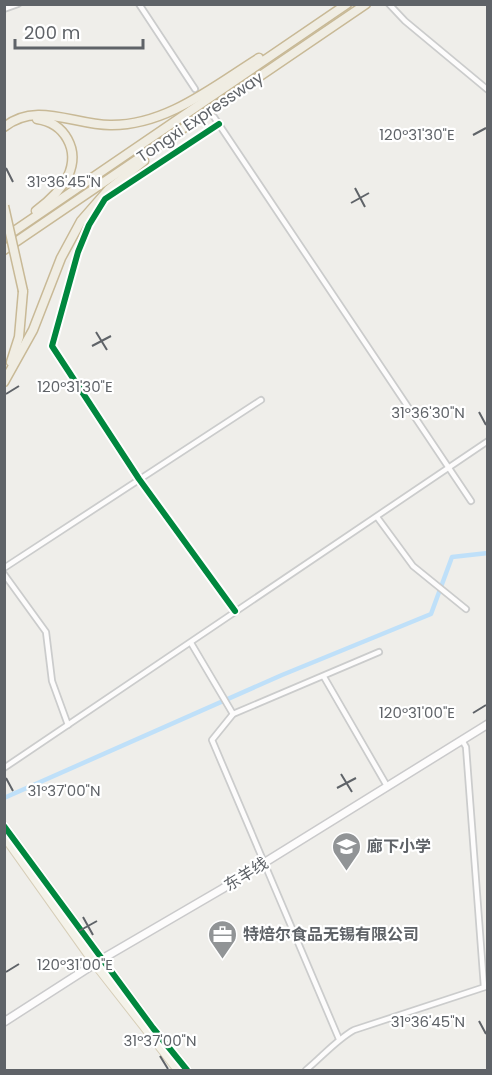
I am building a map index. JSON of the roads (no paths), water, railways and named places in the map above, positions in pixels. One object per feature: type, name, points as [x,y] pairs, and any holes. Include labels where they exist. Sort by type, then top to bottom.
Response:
[{"type":"highway","name":"Tongxi Expressway","points":[[4,238],[347,4]]},
{"type":"highway","name":"Tongxi Expressway","points":[[4,250],[229,97],[262,64],[308,44],[366,4]]},
{"type":"highway","points":[[4,127],[27,114],[104,125],[140,122],[178,107],[262,64]]},
{"type":"highway","points":[[4,382],[33,330],[66,246],[85,215],[98,199],[127,174],[229,97]]},
{"type":"highway","points":[[4,132],[20,121],[44,120],[64,132],[72,155],[69,174],[59,190],[4,233]]},
{"type":"highway","points":[[4,206],[21,291],[19,337],[4,376]]},
{"type":"highway","points":[[4,225],[21,291],[15,340],[4,368]]},
{"type":"main road","name":"东羊线","points":[[4,1022],[98,962],[263,864],[488,724]]},
{"type":"main road","points":[[4,826],[98,962],[187,1071]]},
{"type":"main road","points":[[6,840],[178,1071]]},
{"type":"street","points":[[4,9],[18,4]]},
{"type":"street","points":[[139,4],[195,89]]},
{"type":"street","points":[[388,4],[488,90]]},
{"type":"street","points":[[214,117],[471,501]]},
{"type":"street","points":[[219,124],[105,200],[89,225],[78,252],[55,334],[53,351],[139,479],[235,610]]},
{"type":"street","points":[[4,568],[261,400]]},
{"type":"street","points":[[4,768],[488,441]]},
{"type":"street","points":[[377,517],[413,566],[437,588],[466,609]]},
{"type":"street","points":[[4,574],[46,632],[52,681],[68,725]]},
{"type":"street","points":[[191,643],[231,711]]},
{"type":"street","points":[[339,1039],[212,740],[231,711],[324,677],[379,652]]},
{"type":"street","points":[[324,677],[387,786]]},
{"type":"street","points":[[306,1071],[335,1046],[339,1039],[354,1030],[486,987],[467,785],[466,747],[462,740]]},
{"type":"waterway","points":[[4,798],[282,675],[431,614],[452,557],[488,553]]},
{"type":"place","name":"廊下小学","points":[[346,872]]},
{"type":"place","name":"特焙尔食品无锡有限公司","points":[[222,960]]}]
